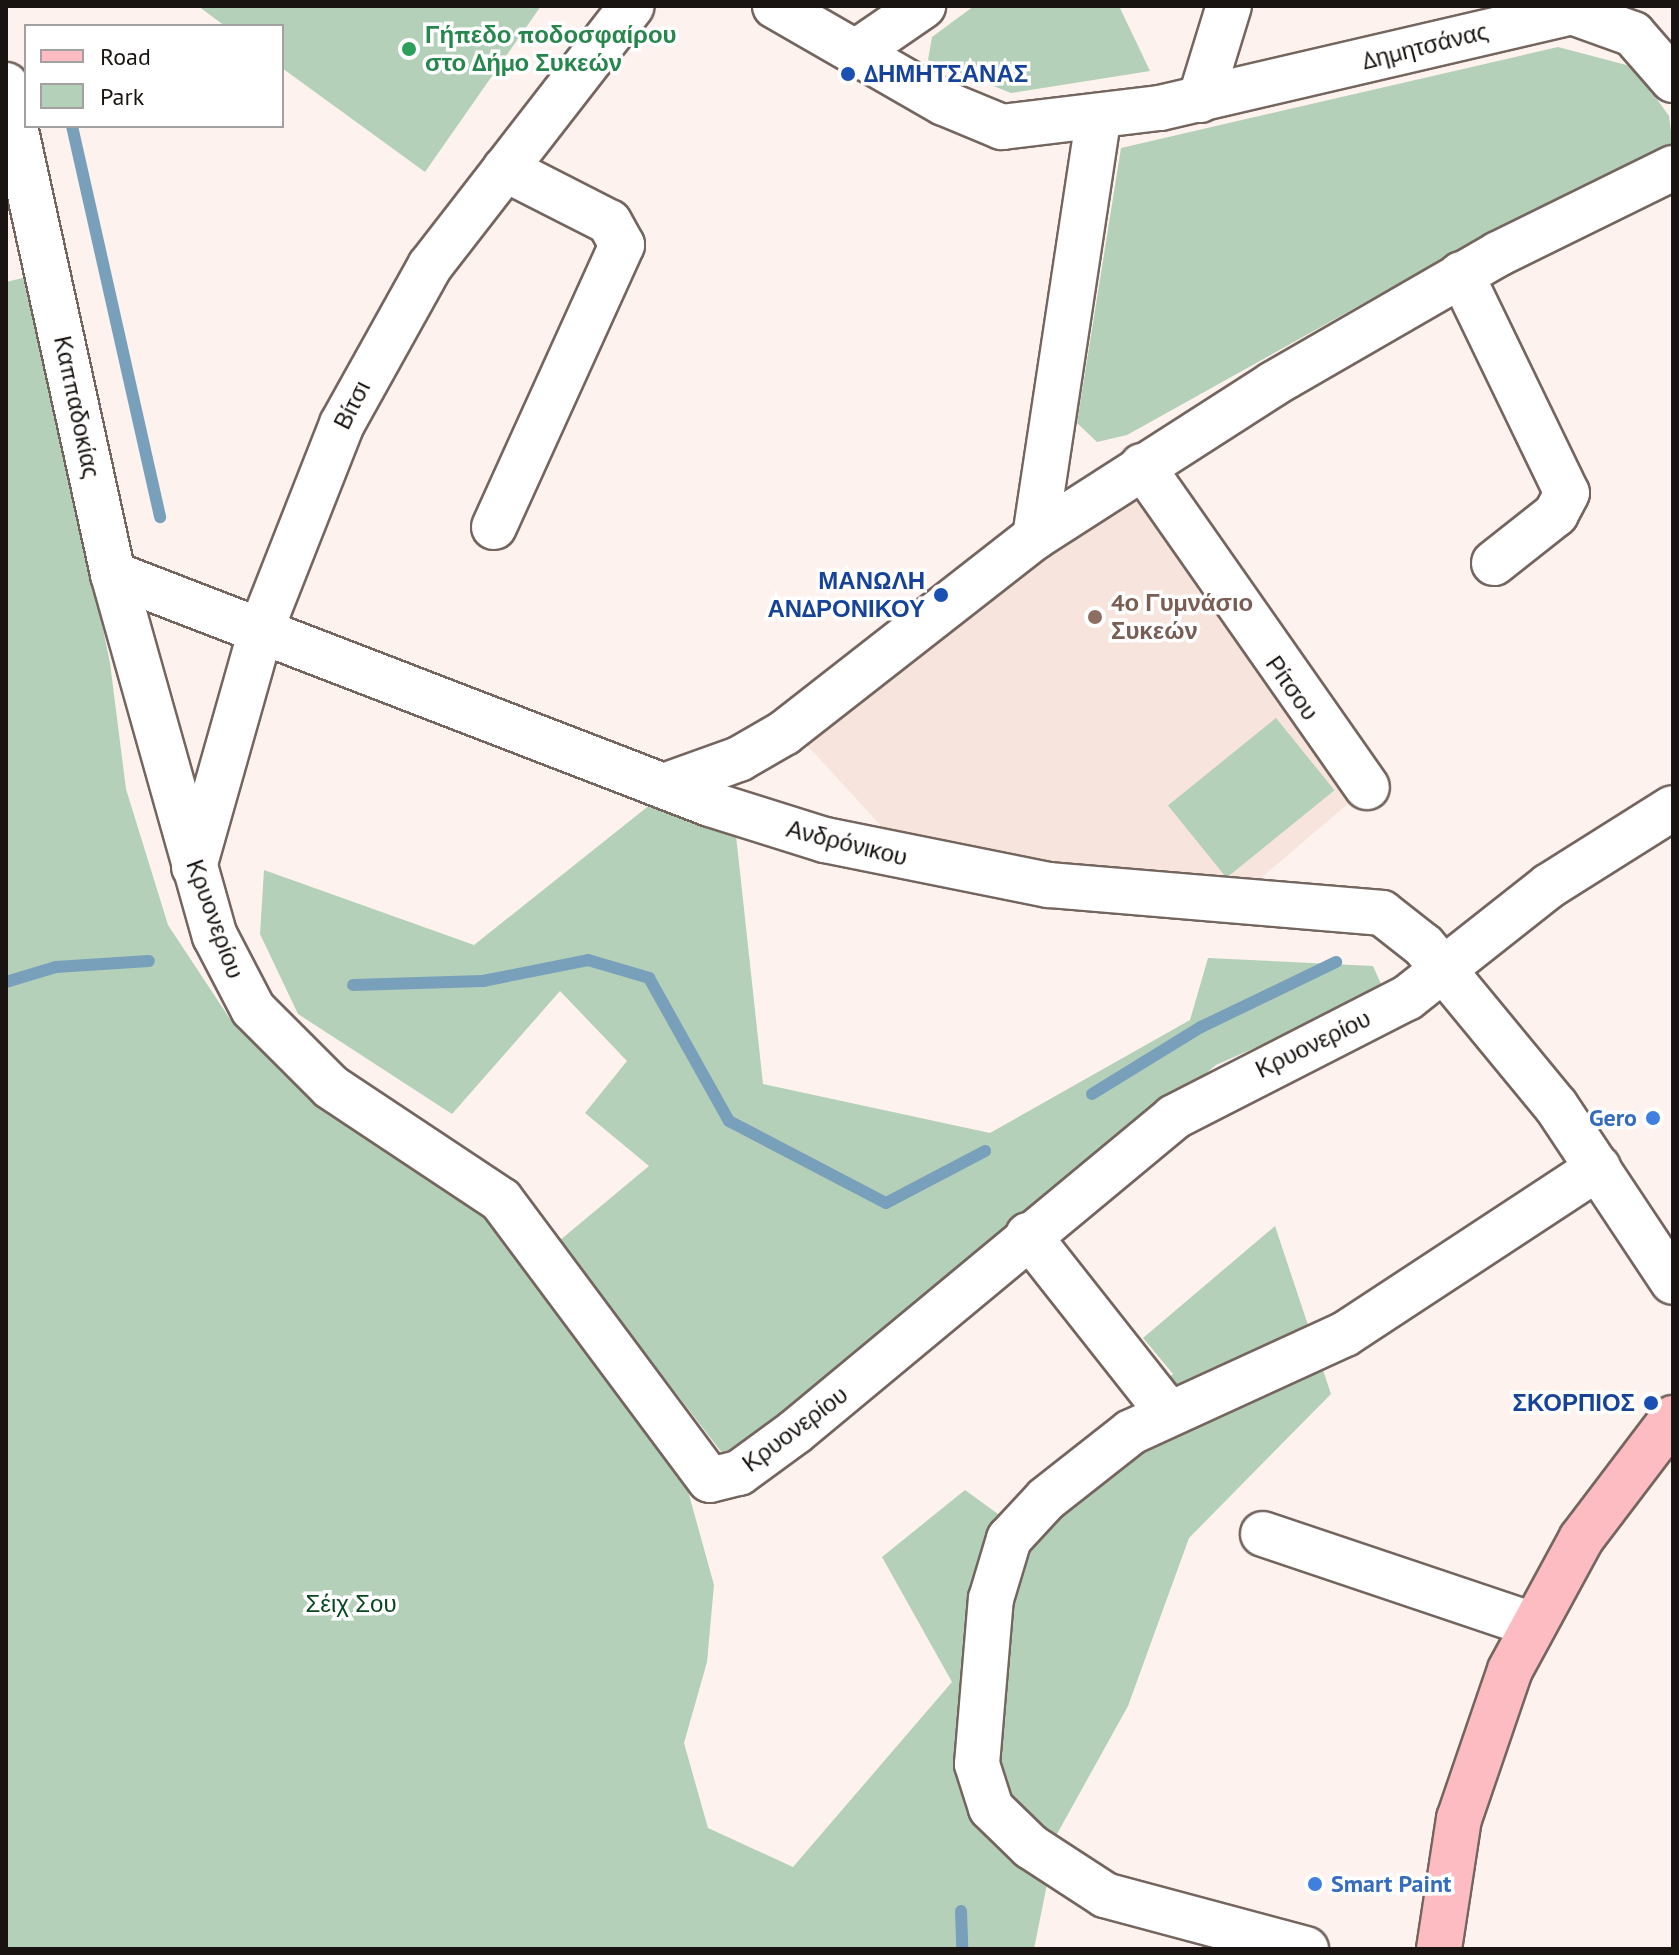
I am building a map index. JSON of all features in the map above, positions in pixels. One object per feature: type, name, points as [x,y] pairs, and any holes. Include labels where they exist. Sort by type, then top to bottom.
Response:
[{"type":"main road","points":[[1439,1949],[1476,1757],[1531,1624],[1608,1499],[1673,1418]]},
{"type":"street","name":"Βίτσι","points":[[194,867],[262,627],[315,481],[370,371],[430,266],[632,6]]},
{"type":"street","name":"Δημητσάνας","points":[[775,6],[987,123],[1020,128],[1098,119],[1200,100],[1572,12],[1633,34],[1673,80]]},
{"type":"street","points":[[859,50],[923,6]]},
{"type":"street","points":[[1200,100],[1229,6]]},
{"type":"street","name":"Καππαδοκίας","points":[[6,85],[113,574]]},
{"type":"street","points":[[1035,537],[1098,119]]},
{"type":"street","points":[[664,786],[739,759],[784,733],[1035,537],[1142,466],[1461,274],[1673,168]]},
{"type":"street","points":[[494,527],[622,245],[609,222],[505,169]]},
{"type":"street","points":[[1461,274],[1567,493],[1556,514],[1494,563]]},
{"type":"street","name":"Ρίτσου","points":[[1142,466],[1367,787]]},
{"type":"street","points":[[113,574],[262,627]]},
{"type":"street","name":"Κρυονερίου","points":[[113,574],[194,867],[227,965],[272,1032],[343,1096],[501,1200],[710,1480],[739,1473],[785,1440],[1028,1235],[1174,1117],[1407,998],[1549,886],[1673,808]]},
{"type":"street","name":"Ανδρόνικου","points":[[262,627],[664,786],[825,840],[1006,879],[1362,907],[1408,930],[1443,969]]},
{"type":"street","points":[[1443,969],[1598,1168],[1673,1282]]},
{"type":"street","points":[[1306,1949],[1105,1895],[1004,1824],[978,1782],[991,1599],[1009,1539],[1046,1499],[1167,1411],[1345,1334],[1598,1168]]},
{"type":"street","points":[[1028,1235],[1167,1411]]},
{"type":"street","points":[[1263,1534],[1531,1624]]},
{"type":"shaded area","name":"4ο Γυμνάσιο Συκεών","points":[[1129,491],[1356,797],[1248,889],[1076,875],[895,841],[806,744]]},
{"type":"green space","points":[[198,6],[541,6],[425,172],[284,69],[284,24],[222,24]]},
{"type":"green space","points":[[974,6],[1119,6],[1150,71],[1011,93],[928,60],[932,37]]},
{"type":"green space","points":[[1558,47],[1634,67],[1669,116],[1673,147],[1520,216],[1127,435],[1097,442],[1077,423],[1121,148]]},
{"type":"green space","name":"Σέιχ Σου","points":[[31,276],[110,663],[126,789],[168,925],[230,1019],[283,1074],[493,1215],[688,1491],[714,1585],[707,1662],[684,1743],[708,1828],[793,1867],[952,1682],[882,1557],[965,1490],[998,1514],[1173,1374],[1143,1338],[1275,1226],[1331,1394],[1189,1538],[1128,1706],[1057,1834],[1034,1949],[6,1949],[6,282]]},
{"type":"green space","points":[[1276,718],[1335,790],[1227,878],[1168,805]]},
{"type":"green space","points":[[661,796],[735,826],[763,1084],[990,1133],[1190,1020],[1208,958],[1373,966],[1381,984],[1372,996],[1216,1065],[729,1462],[559,1241],[649,1166],[585,1113],[627,1061],[560,991],[452,1114],[298,1014],[260,934],[264,870],[474,945]]},
{"type":"waterway","points":[[72,128],[160,517]]},
{"type":"waterway","points":[[353,985],[483,981],[588,960],[649,978],[729,1121],[886,1203],[985,1151]]},
{"type":"waterway","points":[[6,982],[56,967],[149,961]]},
{"type":"waterway","points":[[1092,1094],[1201,1027],[1336,962]]},
{"type":"waterway","points":[[961,1911],[962,1949]]},
{"type":"place","name":"Γήπεδο ποδοσφαίρου στο Δήμο Συκεών","points":[[409,49]]},
{"type":"place","name":"ΔΗΜΗΤΣΑΝΑΣ","points":[[848,74]]},
{"type":"place","name":"ΜΑΝΩΛΗ ΑΝΔΡΟΝΙΚΟΥ","points":[[941,595]]},
{"type":"place","name":"4ο Γυμνάσιο Συκεών","points":[[1095,617]]},
{"type":"place","name":"Gero","points":[[1653,1118]]},
{"type":"place","name":"ΣΚΟΡΠΙΟΣ","points":[[1651,1403]]},
{"type":"place","name":"Smart Paint","points":[[1315,1884]]}]
